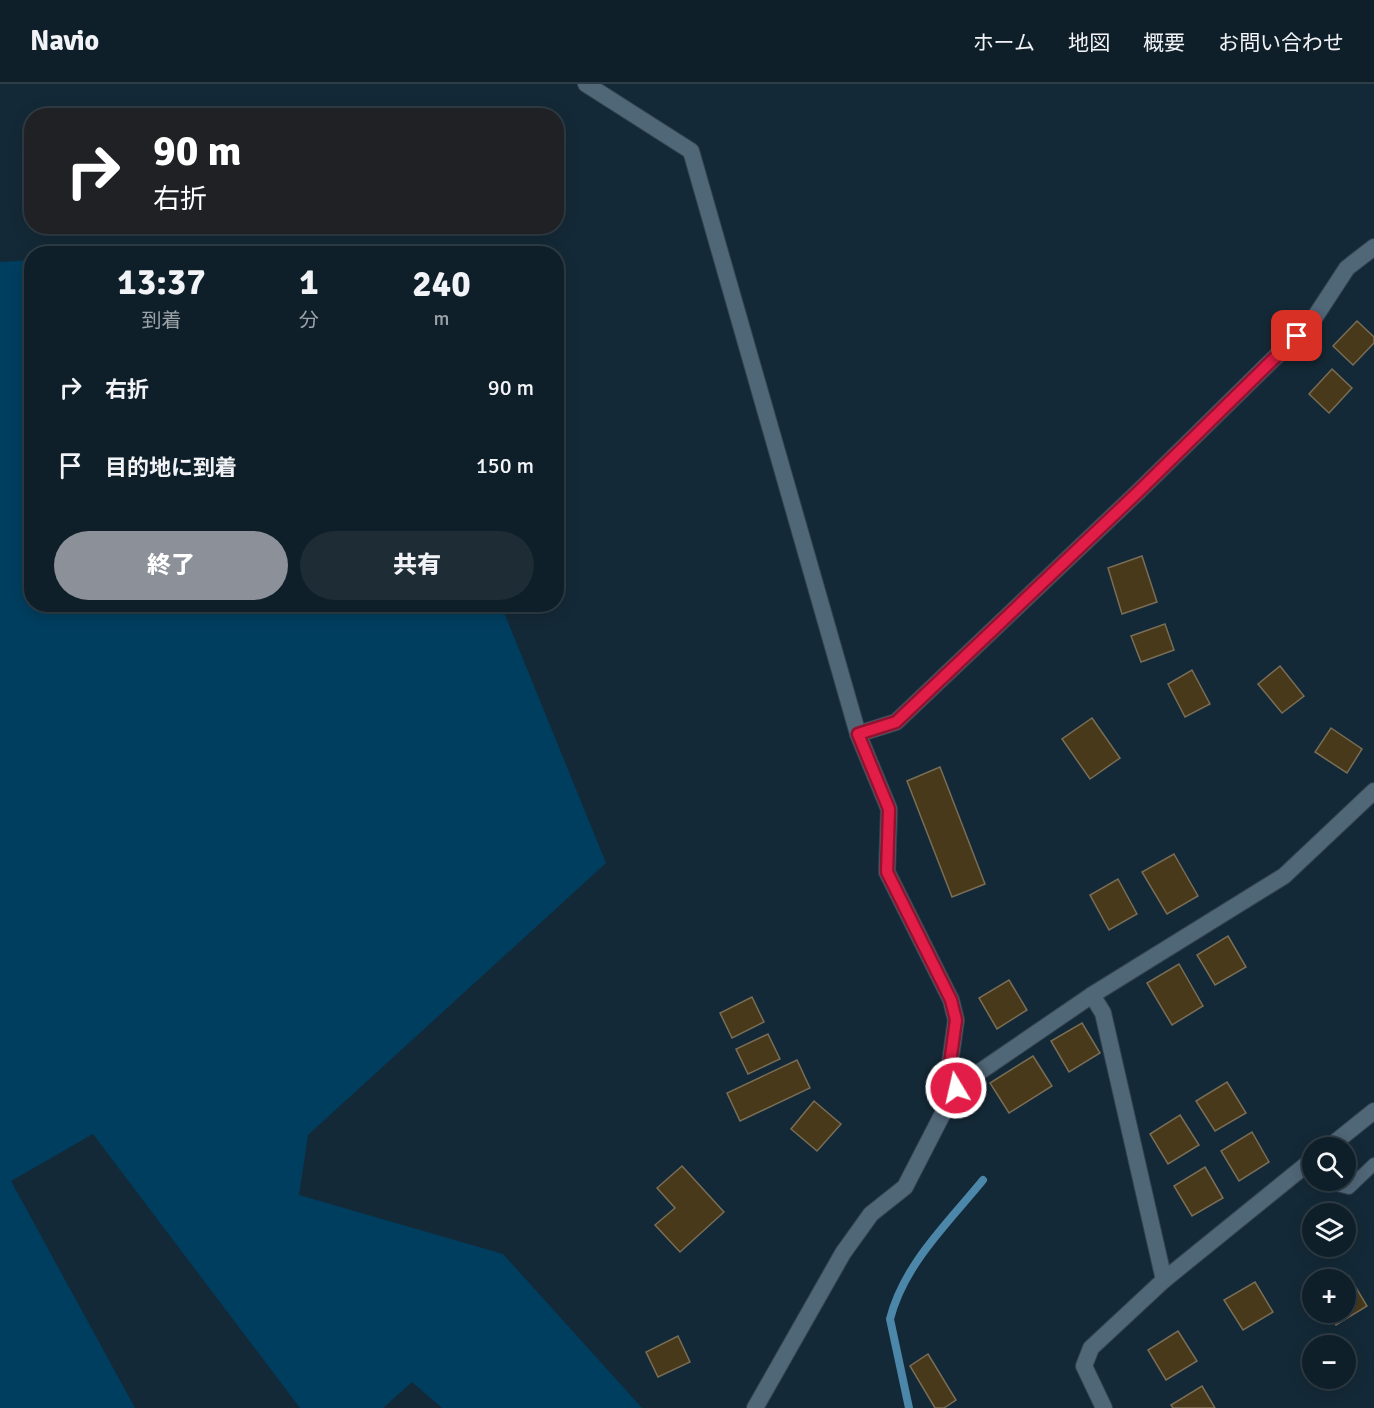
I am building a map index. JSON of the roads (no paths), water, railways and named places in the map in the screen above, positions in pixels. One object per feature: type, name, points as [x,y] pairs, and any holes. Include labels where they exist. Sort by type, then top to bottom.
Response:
[{"type":"street","points":[[586,84],[691,151],[858,734],[889,809],[887,872],[951,1000],[956,1020],[950,1063],[956,1088]]},
{"type":"street","points":[[858,734],[896,722],[1138,492],[1313,320],[1347,268],[1374,247]]},
{"type":"street","points":[[755,1408],[843,1253],[871,1214],[905,1186],[956,1088],[1092,995],[1284,876],[1374,791]]},
{"type":"street","points":[[1092,995],[1103,1013],[1164,1280]]},
{"type":"street","points":[[1342,1137],[1374,1111]]},
{"type":"street","points":[[1104,1408],[1084,1366],[1091,1348],[1164,1280],[1302,1177]]},
{"type":"lane","points":[[1356,1181],[1374,1164]]},
{"type":"waterway","points":[[909,1408],[890,1319],[897,1299],[916,1262],[983,1180]]}]
